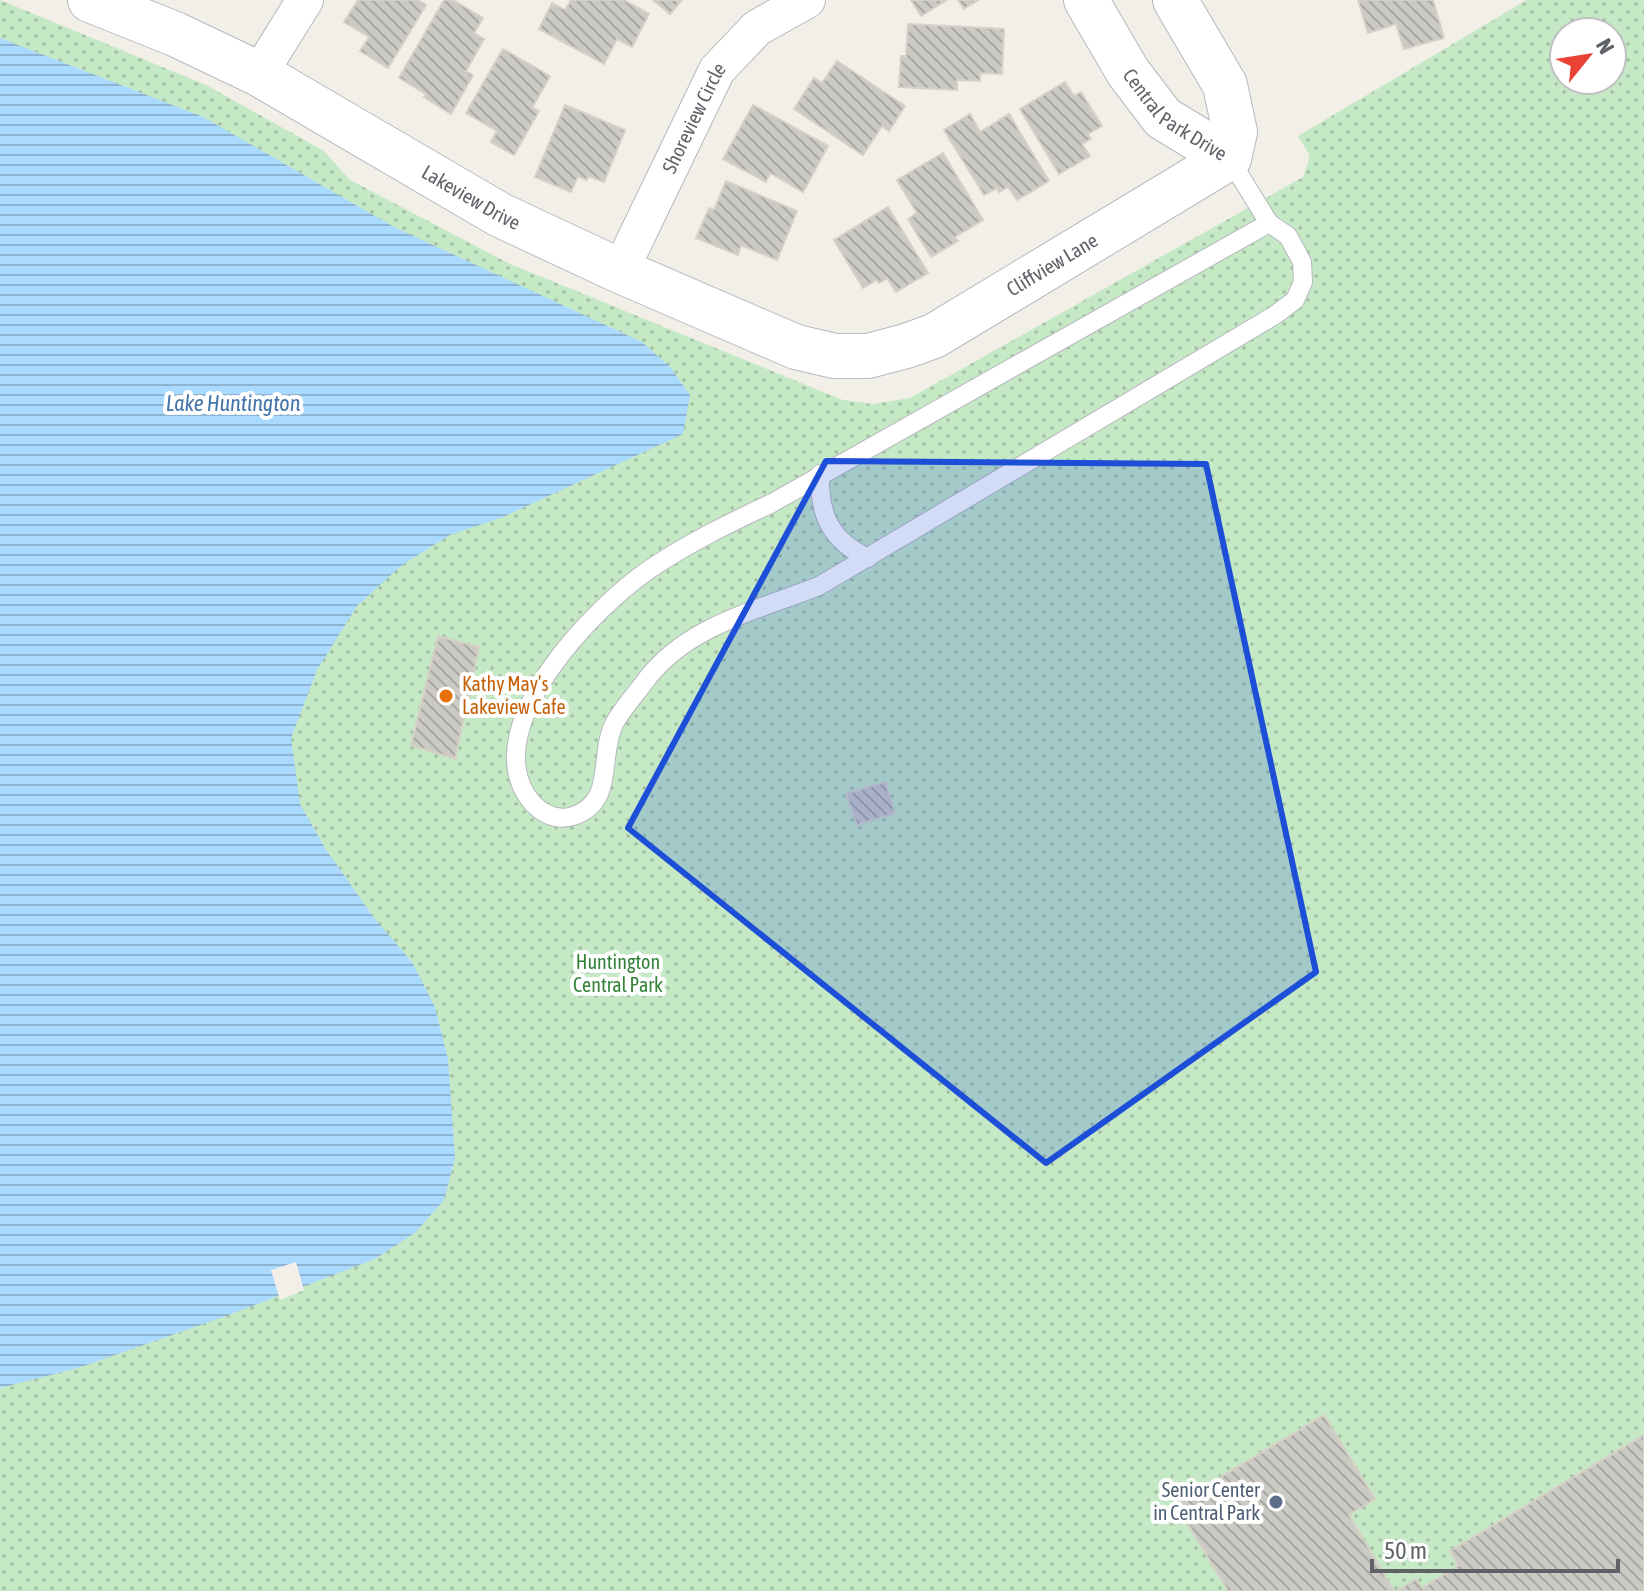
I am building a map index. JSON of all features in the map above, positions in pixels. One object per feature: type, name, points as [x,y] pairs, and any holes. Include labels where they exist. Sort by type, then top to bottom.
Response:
[{"type":"street","name":"Lakeview Drive","points":[[90,0],[175,34],[259,74],[500,215],[620,271],[796,347],[835,356],[868,356]]},
{"type":"street","points":[[259,74],[305,0]]},
{"type":"street","name":"Shoreview Circle","points":[[620,271],[717,70],[757,28],[807,0]]},
{"type":"street","name":"Central Park Drive","points":[[1086,0],[1128,72],[1163,118],[1229,158],[1235,132],[1225,85],[1175,0]]},
{"type":"street","points":[[1159,202],[1170,170],[1163,118]]},
{"type":"street","name":"Cliffview Lane","points":[[868,356],[934,336],[1229,158]]},
{"type":"lane","points":[[1229,158],[1269,223],[1288,236],[1302,262],[1303,282],[1295,300],[1275,315],[819,586],[744,611],[717,624],[671,655],[649,676],[615,723],[605,749],[605,777],[600,798],[590,809],[563,818],[550,817],[533,804],[521,786],[516,771],[525,711],[572,642],[605,606],[648,570],[700,538],[772,503],[1269,223]]},
{"type":"lane","points":[[820,474],[819,499],[824,516],[837,537],[851,550],[868,558]]},
{"type":"highlighted area","points":[[826,461],[1206,464],[1316,972],[1046,1163],[628,828]]},
{"type":"green space","name":"Huntington Central Park","points":[[0,0],[206,85],[324,151],[350,180],[510,264],[843,400],[873,404],[910,398],[1303,177],[1310,156],[1298,136],[1527,0],[1644,0],[1644,1591],[0,1591]]},
{"type":"water","name":"Lake Huntington","points":[[0,38],[203,117],[394,227],[642,342],[670,367],[690,395],[683,434],[503,517],[450,535],[402,565],[357,606],[317,670],[291,738],[300,804],[325,848],[374,918],[412,962],[435,1007],[448,1059],[455,1158],[444,1200],[416,1232],[375,1259],[78,1368],[0,1388]]},
{"type":"pier","points":[[296,1262],[304,1290],[280,1300],[271,1270]]},
{"type":"building","points":[[358,0],[418,0],[426,5],[388,68],[360,51],[369,37],[344,22]]},
{"type":"building","points":[[444,0],[453,0],[483,18],[474,33],[484,39],[466,71],[473,75],[451,114],[399,78]]},
{"type":"building","points":[[571,0],[624,0],[649,14],[632,47],[617,39],[604,64],[539,29],[552,3],[565,10]]},
{"type":"building","points":[[653,0],[682,0],[670,14]]},
{"type":"building","points":[[911,0],[947,0],[921,16]]},
{"type":"building","points":[[958,0],[978,0],[964,9]]},
{"type":"building","points":[[1358,0],[1433,0],[1444,38],[1404,49],[1396,24],[1368,33]]},
{"type":"building","points":[[908,24],[1004,29],[1002,74],[980,73],[980,81],[957,80],[957,90],[899,87],[901,56],[906,56]]},
{"type":"building","points":[[503,49],[550,76],[532,108],[539,111],[514,155],[491,142],[497,131],[466,113]]},
{"type":"building","points":[[837,61],[905,106],[889,131],[882,126],[863,155],[794,109],[814,78],[822,83]]},
{"type":"building","points":[[1065,82],[1074,96],[1081,92],[1102,126],[1088,134],[1091,139],[1082,144],[1090,156],[1059,174],[1020,109]]},
{"type":"building","points":[[565,105],[625,130],[604,182],[578,176],[571,192],[535,177]]},
{"type":"building","points":[[753,105],[828,146],[803,192],[770,173],[766,182],[723,159]]},
{"type":"building","points":[[970,114],[980,132],[1009,114],[1049,181],[1017,200],[1008,187],[999,192],[997,188],[984,195],[944,130]]},
{"type":"building","points":[[943,153],[983,220],[955,237],[958,241],[931,257],[908,219],[917,213],[897,180]]},
{"type":"building","points":[[726,181],[797,211],[777,260],[741,245],[738,255],[696,238],[709,208],[714,210]]},
{"type":"building","points":[[888,207],[928,273],[896,292],[887,278],[863,288],[834,240]]},
{"type":"building","name":"Kathy May’s Lakeview Cafe","points":[[438,636],[479,647],[455,759],[411,745]]},
{"type":"building","points":[[885,782],[895,813],[857,825],[846,794]]},
{"type":"building","name":"Senior Center in Central Park","points":[[1324,1415],[1375,1499],[1349,1515],[1394,1591],[1228,1591],[1176,1504]]},
{"type":"building","points":[[1644,1435],[1644,1591],[1397,1591],[1416,1579],[1422,1588],[1458,1566],[1450,1551]]},
{"type":"place","name":"Kathy May’s Lakeview Cafe","points":[[446,696]]},
{"type":"place","name":"Senior Center in Central Park","points":[[1276,1502]]}]
